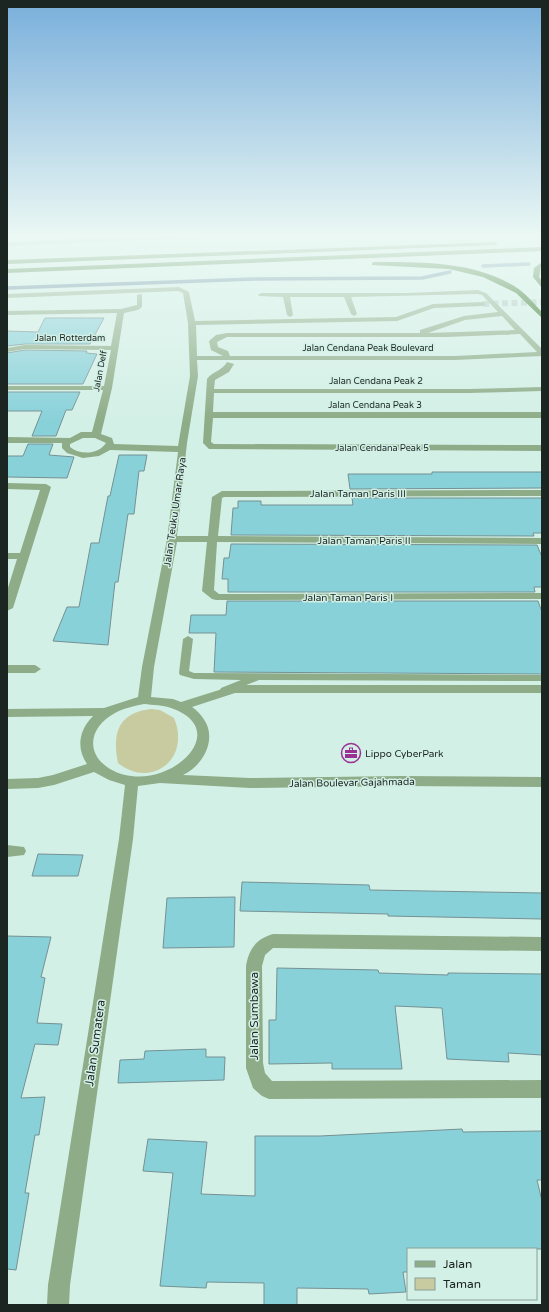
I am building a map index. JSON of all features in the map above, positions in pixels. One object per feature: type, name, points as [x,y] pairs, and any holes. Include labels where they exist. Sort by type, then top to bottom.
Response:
[{"type":"highway","points":[[523,298],[542,316]]},
{"type":"street","points":[[7,313],[77,309],[121,311],[136,309],[140,306],[140,298]]},
{"type":"street","name":"Jalan Teuku Umar Raya","points":[[144,700],[148,667],[172,539],[183,446],[194,376],[192,323],[187,298]]},
{"type":"street","points":[[287,298],[290,315]]},
{"type":"street","points":[[348,298],[354,314]]},
{"type":"street","points":[[488,298],[542,353]]},
{"type":"street","points":[[192,323],[396,319],[433,306],[483,304]]},
{"type":"street","name":"Jalan Delf","points":[[96,435],[108,388],[121,311]]},
{"type":"street","points":[[413,335],[464,318],[503,314]]},
{"type":"street","points":[[209,415],[211,380],[214,376],[223,374],[227,370],[229,361],[226,354],[214,348],[213,341],[219,337],[227,335],[413,335],[522,332]]},
{"type":"street","name":"Jalan Rotterdam","points":[[7,346],[24,348],[115,348]]},
{"type":"street","name":"Jalan Rotterdam","points":[[7,350],[24,348]]},
{"type":"street","name":"Jalan Cendana Peak Boulevard","points":[[420,361],[542,353]]},
{"type":"street","name":"Jalan Cendana Peak Boulevard","points":[[193,361],[542,360]]},
{"type":"street","points":[[7,388],[108,388]]},
{"type":"street","name":"Jalan Cendana Peak 2","points":[[210,391],[469,391],[542,389]]},
{"type":"street","name":"Jalan Cendana Peak 3","points":[[209,415],[542,415]]},
{"type":"street","name":"Jalan Cendana Peak 5","points":[[209,415],[207,443],[212,447],[222,448],[542,448]]},
{"type":"street","points":[[7,448],[68,444],[81,435],[96,435],[109,444],[183,446]]},
{"type":"street","points":[[7,440],[68,444]]},
{"type":"street","points":[[68,444],[73,453],[86,455],[100,453],[109,444]]},
{"type":"street","points":[[7,486],[46,487],[7,608]]},
{"type":"street","name":"Jalan Taman Paris III","points":[[212,539],[217,497],[229,493],[542,493]]},
{"type":"street","name":"Jalan Taman Paris II","points":[[172,539],[542,541]]},
{"type":"street","name":"Jalan Taman Paris I","points":[[212,539],[208,591],[216,597],[542,596]]},
{"type":"street","points":[[7,556],[24,556]]},
{"type":"street","points":[[7,669],[35,669]]},
{"type":"street","points":[[183,706],[235,689],[542,689]]},
{"type":"street","points":[[7,713],[106,712],[131,702],[144,700],[165,701],[183,706],[193,712],[200,720],[204,729],[205,739],[202,749],[187,767],[162,779],[132,781],[118,779],[105,773],[96,766],[89,758],[86,748],[86,738],[94,724],[106,712]]},
{"type":"street","points":[[7,784],[38,783],[54,780],[96,766]]},
{"type":"street","name":"Jalan Boulevar Gajahmada","points":[[162,779],[250,783],[402,781],[542,782]]},
{"type":"street","name":"Jalan Sumatera","points":[[58,1305],[126,839],[132,781]]},
{"type":"street","name":"Jalan Sumbawa","points":[[542,944],[273,941],[266,943],[260,949],[256,956],[254,966],[254,1063],[256,1076],[260,1084],[270,1090],[542,1089]]},
{"type":"lane","points":[[188,639],[184,673],[194,676],[542,678]]},
{"type":"lane","points":[[216,694],[259,676]]},
{"type":"green space","points":[[151,709],[160,710],[174,718],[178,733],[177,746],[173,757],[165,766],[155,771],[143,773],[131,770],[118,763],[116,752],[117,734],[124,720],[140,711]]},
{"type":"building","points":[[45,318],[104,318],[90,344],[25,344],[7,346],[7,331],[38,332]]},
{"type":"building","points":[[25,350],[87,351],[86,353],[97,354],[83,384],[7,384],[7,353]]},
{"type":"building","points":[[7,392],[80,392],[72,410],[66,410],[56,436],[32,436],[42,411],[7,411]]},
{"type":"building","points":[[28,444],[53,444],[49,455],[74,457],[67,478],[7,477],[7,456],[23,456]]},
{"type":"building","points":[[119,455],[147,455],[144,471],[139,471],[134,514],[128,514],[118,582],[115,582],[108,645],[53,641],[67,607],[79,607],[91,543],[99,543],[108,496],[110,496]]},
{"type":"building","points":[[432,472],[542,472],[542,488],[350,489],[348,474],[432,474]]},
{"type":"building","points":[[352,498],[542,498],[542,533],[533,533],[534,536],[231,535],[233,508],[238,508],[238,501],[261,501],[261,505],[353,505]]},
{"type":"building","points":[[231,544],[537,545],[542,557],[542,587],[534,587],[535,592],[228,592],[228,579],[222,579],[224,558],[229,558]]},
{"type":"building","points":[[227,601],[538,601],[542,612],[542,674],[214,672],[216,633],[189,633],[191,615],[226,615]]},
{"type":"building","points":[[38,854],[83,855],[78,876],[32,876]]},
{"type":"building","points":[[242,882],[369,885],[370,890],[542,893],[542,919],[240,911]]},
{"type":"building","points":[[235,897],[234,947],[163,948],[167,898]]},
{"type":"building","points":[[7,936],[51,937],[41,977],[45,978],[37,1023],[62,1024],[58,1045],[35,1044],[21,1098],[45,1097],[39,1135],[35,1135],[25,1193],[29,1193],[16,1270],[7,1269]]},
{"type":"building","points":[[277,968],[378,970],[379,973],[448,975],[448,973],[542,974],[542,1055],[508,1053],[509,1062],[447,1059],[442,1008],[395,1006],[402,1069],[332,1069],[332,1063],[269,1064],[269,1020],[276,1020]]},
{"type":"building","points":[[206,1049],[206,1057],[225,1057],[224,1080],[118,1083],[120,1060],[144,1059],[145,1051]]},
{"type":"building","points":[[462,1129],[463,1132],[542,1131],[542,1180],[537,1180],[542,1201],[542,1249],[407,1248],[407,1272],[403,1272],[406,1292],[369,1294],[368,1289],[297,1288],[297,1305],[264,1305],[264,1283],[207,1282],[206,1288],[160,1286],[173,1173],[143,1171],[148,1139],[207,1142],[201,1194],[255,1196],[255,1136],[320,1136]]},
{"type":"tunnel","points":[[483,304],[542,302]]},
{"type":"place","name":"Lippo CyberPark","points":[[351,753]]}]
